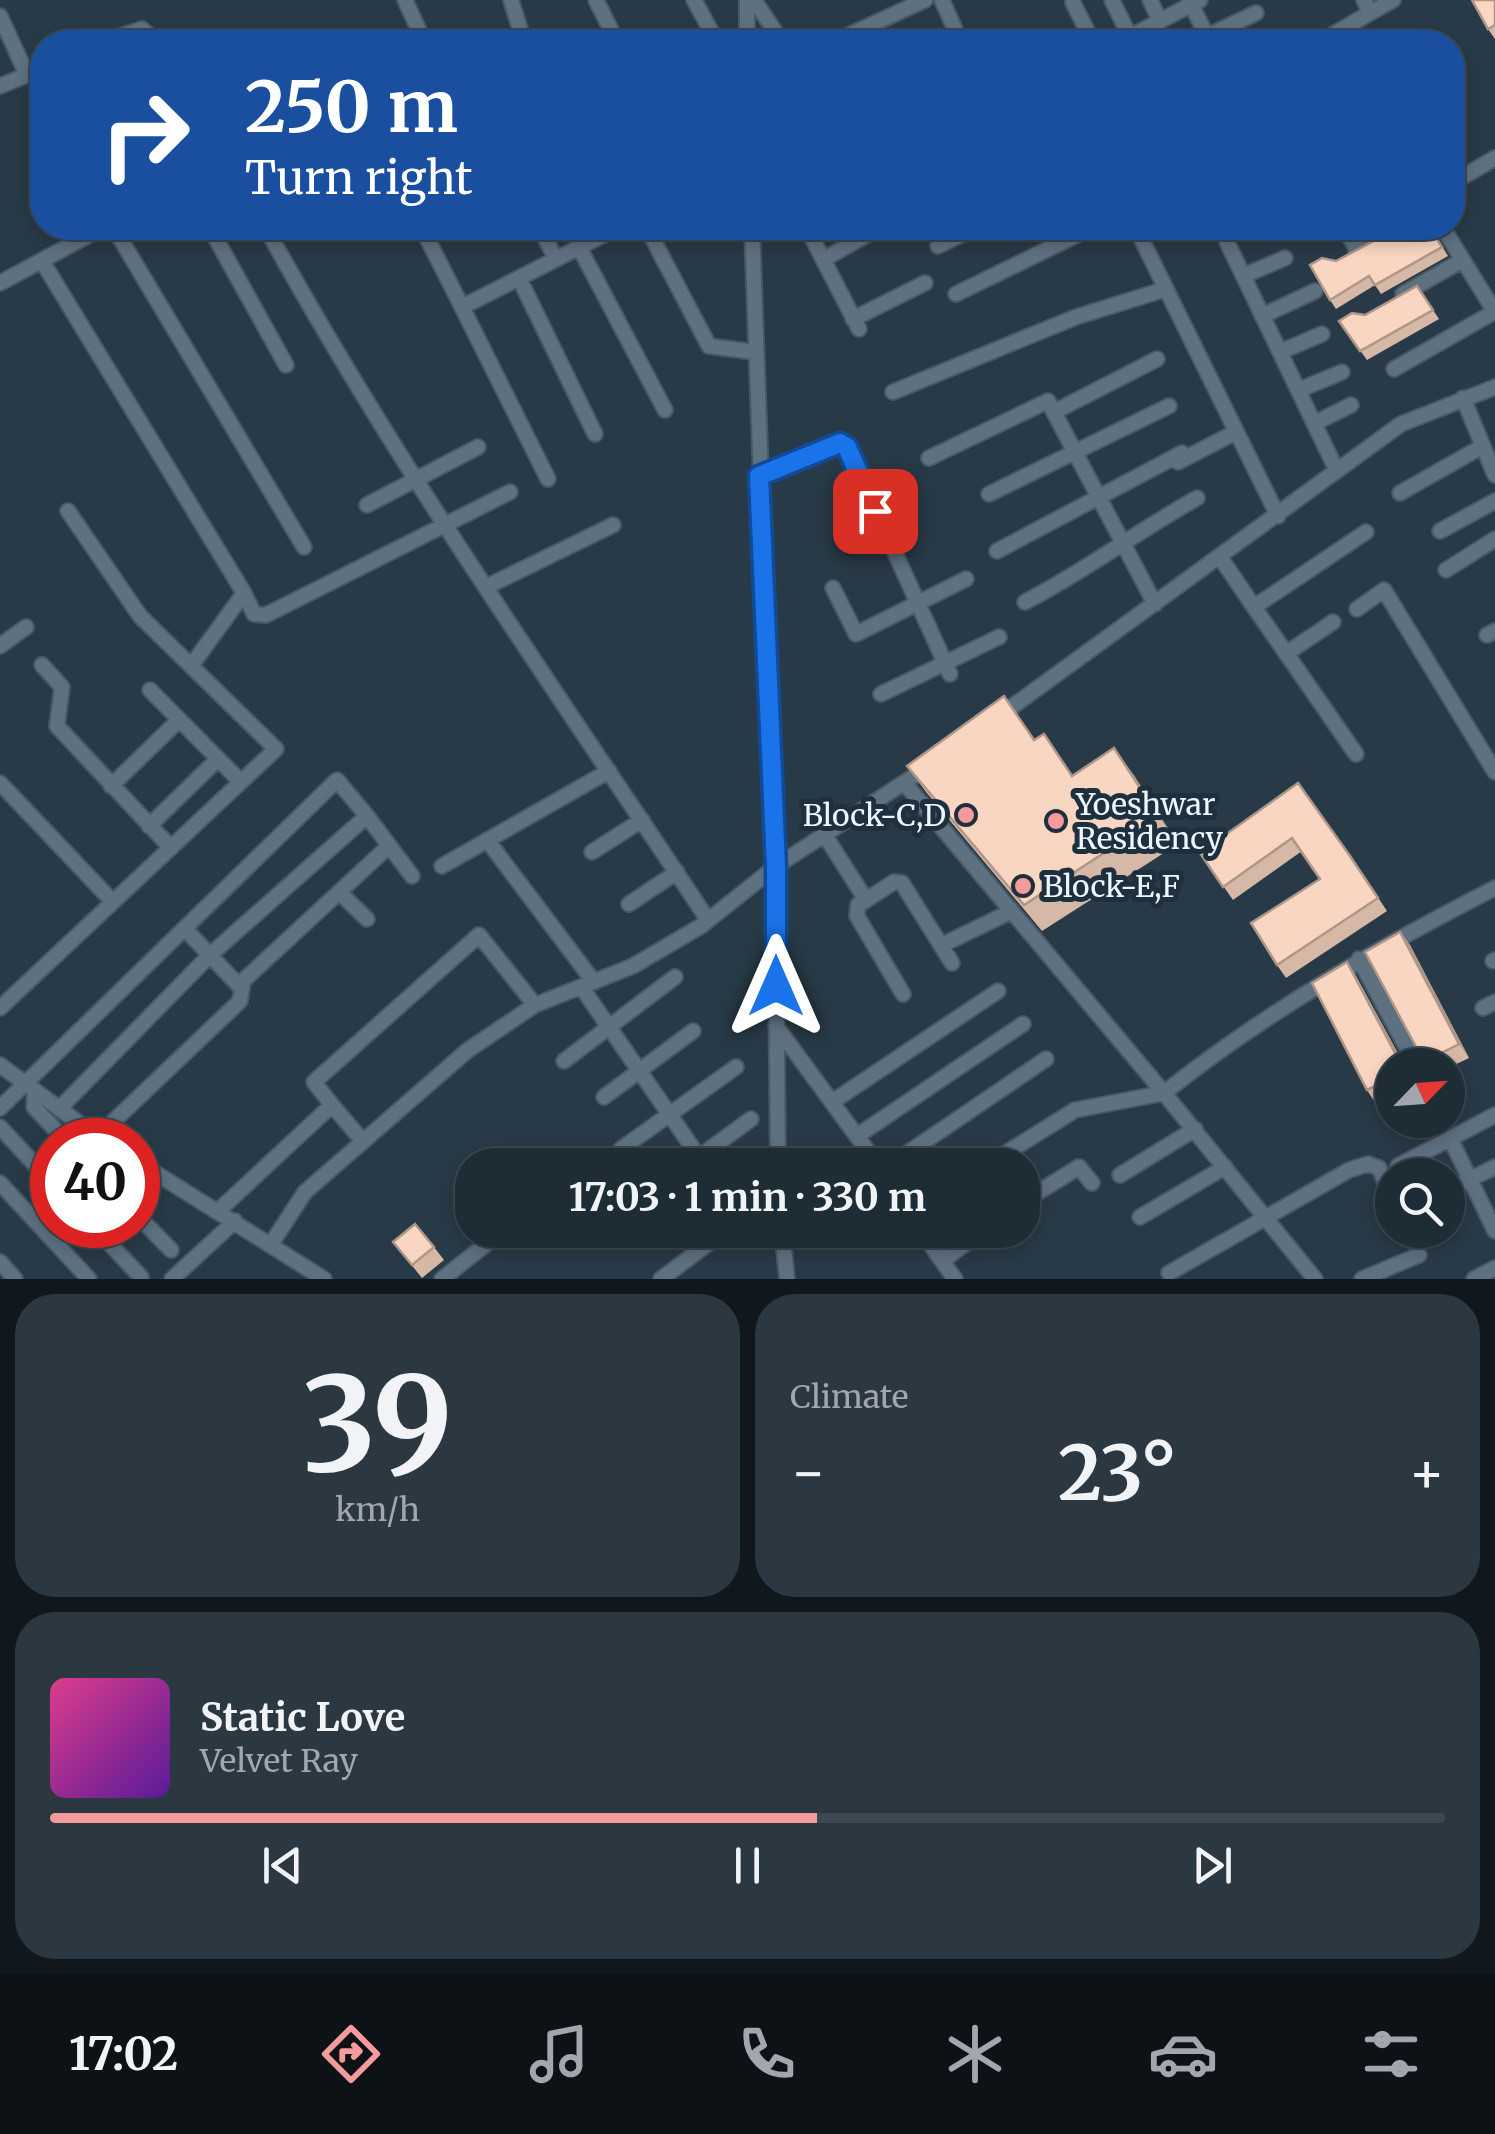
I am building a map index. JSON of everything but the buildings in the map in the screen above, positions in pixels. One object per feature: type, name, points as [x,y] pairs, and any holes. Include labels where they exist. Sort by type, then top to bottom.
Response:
[{"type":"street","points":[[405,0],[419,30]]},
{"type":"street","points":[[510,0],[520,30]]},
{"type":"street","points":[[596,0],[611,30]]},
{"type":"street","points":[[694,0],[710,30]]},
{"type":"street","points":[[749,30],[751,0]]},
{"type":"street","points":[[751,0],[773,30]]},
{"type":"street","points":[[860,30],[925,0]]},
{"type":"street","points":[[942,0],[955,30]]},
{"type":"street","points":[[1112,0],[1122,30]]},
{"type":"street","points":[[1150,0],[1160,20]]},
{"type":"street","points":[[1336,30],[1367,6],[1392,0]]},
{"type":"street","points":[[1142,30],[1193,2],[1201,30]]},
{"type":"street","points":[[1073,3],[1087,30]]},
{"type":"street","points":[[1223,30],[1256,13]]},
{"type":"street","points":[[0,16],[27,76]]},
{"type":"street","points":[[0,86],[30,75]]},
{"type":"street","points":[[1465,175],[1495,158]]},
{"type":"street","points":[[2,278],[80,240]]},
{"type":"street","points":[[121,240],[304,547]]},
{"type":"street","points":[[217,240],[286,365]]},
{"type":"street","points":[[273,240],[313,314],[486,588],[708,920]]},
{"type":"street","points":[[428,240],[548,479]]},
{"type":"street","points":[[546,240],[556,258]]},
{"type":"street","points":[[462,308],[593,240]]},
{"type":"street","points":[[653,240],[709,346],[754,352]]},
{"type":"street","points":[[752,240],[776,867],[778,1148]]},
{"type":"street","points":[[813,240],[856,324],[925,283]]},
{"type":"street","points":[[824,258],[858,240]]},
{"type":"street","points":[[938,246],[950,240]]},
{"type":"street","points":[[956,294],[1066,240]]},
{"type":"street","points":[[1142,240],[1278,516]]},
{"type":"street","points":[[1228,240],[1338,470]]},
{"type":"street","points":[[1351,240],[1357,250]]},
{"type":"street","points":[[1337,261],[1376,240]]},
{"type":"street","points":[[1394,369],[1495,312],[1451,240]]},
{"type":"street","points":[[579,247],[666,410]]},
{"type":"street","points":[[1243,276],[1284,258]]},
{"type":"street","points":[[42,260],[254,614],[266,615],[510,492]]},
{"type":"street","points":[[1382,306],[1464,260]]},
{"type":"street","points":[[519,278],[595,434]]},
{"type":"street","points":[[894,392],[1076,318],[1166,290]]},
{"type":"street","points":[[1262,316],[1315,291]]},
{"type":"street","points":[[1280,352],[1322,334]]},
{"type":"street","points":[[1054,412],[1158,359]]},
{"type":"street","points":[[1299,390],[1342,372]]},
{"type":"street","points":[[983,726],[1401,424],[1495,387]]},
{"type":"street","points":[[1463,398],[1495,475]]},
{"type":"street","points":[[929,458],[1048,400],[1155,604]]},
{"type":"street","points":[[1314,423],[1351,405]]},
{"type":"street","points":[[989,494],[1169,406]]},
{"type":"street","points":[[997,550],[1236,432]]},
{"type":"street","points":[[759,476],[840,443],[847,447],[948,669]]},
{"type":"street","points":[[1400,493],[1483,446]]},
{"type":"street","points":[[367,505],[478,448]]},
{"type":"street","points":[[1025,602],[1088,569],[1121,541],[1197,498]]},
{"type":"street","points":[[1440,531],[1495,501]]},
{"type":"street","points":[[0,1008],[276,749],[140,616],[68,512]]},
{"type":"street","points":[[486,588],[613,524]]},
{"type":"street","points":[[1254,607],[1366,532]]},
{"type":"street","points":[[1446,570],[1495,539]]},
{"type":"street","points":[[1220,557],[1356,754]]},
{"type":"street","points":[[833,588],[856,634],[966,580]]},
{"type":"street","points":[[1357,609],[1384,590],[1495,772]]},
{"type":"street","points":[[191,666],[244,593]]},
{"type":"street","points":[[1286,654],[1333,622]]},
{"type":"street","points":[[0,646],[26,627]]},
{"type":"street","points":[[882,694],[948,669],[999,636]]},
{"type":"street","points":[[42,665],[62,687],[58,726],[171,848]]},
{"type":"street","points":[[150,690],[241,782]]},
{"type":"street","points":[[111,786],[180,720]]},
{"type":"street","points":[[270,1244],[305,1192],[361,1139],[468,1050],[535,1005],[633,966],[708,920],[776,867],[906,784],[946,753]]},
{"type":"street","points":[[149,826],[218,759]]},
{"type":"street","points":[[442,866],[610,771]]},
{"type":"street","points":[[0,1108],[31,1087],[185,928],[337,780],[412,876]]},
{"type":"street","points":[[0,783],[113,902]]},
{"type":"street","points":[[906,784],[1195,1129],[1315,1279]]},
{"type":"street","points":[[60,1108],[210,955],[368,816]]},
{"type":"street","points":[[592,852],[642,820]]},
{"type":"street","points":[[826,837],[866,900]]},
{"type":"street","points":[[487,840],[588,985],[608,1026],[668,1113],[686,1148]]},
{"type":"street","points":[[120,1118],[240,1001],[244,981],[388,846]]},
{"type":"street","points":[[629,904],[676,872]]},
{"type":"street","points":[[903,994],[857,916],[858,905],[894,882],[902,882],[952,964]]},
{"type":"street","points":[[1014,1148],[1074,1110],[1164,1093],[1224,1046],[1360,959],[1495,888]]},
{"type":"street","points":[[339,892],[367,920]]},
{"type":"street","points":[[942,945],[1012,911]]},
{"type":"street","points":[[185,928],[242,989]]},
{"type":"street","points":[[361,1139],[314,1082],[480,935],[535,1005]]},
{"type":"street","points":[[1360,959],[1407,1048]]},
{"type":"street","points":[[564,1061],[675,976]]},
{"type":"street","points":[[832,1102],[998,991]]},
{"type":"street","points":[[857,1136],[1023,1024]]},
{"type":"street","points":[[776,1026],[866,1148]]},
{"type":"street","points":[[604,1097],[693,1030]]},
{"type":"street","points":[[915,1148],[1046,1058]]},
{"type":"street","points":[[0,1064],[73,1118]]},
{"type":"street","points":[[624,1148],[736,1067]]},
{"type":"street","points":[[31,1087],[34,1107],[44,1118]]},
{"type":"street","points":[[218,1211],[332,1105]]},
{"type":"street","points":[[1465,1130],[1495,1114]]},
{"type":"street","points":[[711,1148],[752,1119]]},
{"type":"street","points":[[0,1128],[30,1160]]},
{"type":"street","points":[[1120,1174],[1195,1129]]},
{"type":"street","points":[[1413,1158],[1450,1138],[1495,1230]]},
{"type":"street","points":[[1169,1273],[1264,1216],[1368,1164],[1375,1167]]},
{"type":"street","points":[[1040,1191],[1080,1167],[1092,1183]]},
{"type":"street","points":[[1140,1217],[1225,1167]]},
{"type":"street","points":[[1465,1181],[1495,1167]]},
{"type":"street","points":[[160,1175],[324,1279]]},
{"type":"street","points":[[0,1183],[89,1279]]},
{"type":"street","points":[[172,1279],[235,1221]]},
{"type":"street","points":[[160,1239],[170,1250]]},
{"type":"street","points":[[114,1248],[141,1277]]},
{"type":"street","points":[[442,1279],[481,1248]]},
{"type":"street","points":[[661,1279],[702,1248]]},
{"type":"street","points":[[783,1248],[786,1279]]},
{"type":"street","points":[[933,1248],[955,1279]]},
{"type":"street","points":[[942,1261],[960,1248]]},
{"type":"street","points":[[1362,1279],[1419,1254]]},
{"type":"street","points":[[0,1262],[15,1279]]},
{"type":"street","points":[[1474,1279],[1495,1268]]},
{"type":"place","name":"Block-C,D","points":[[966,815]]},
{"type":"place","name":"Yoeshwar Residency","points":[[1056,821]]},
{"type":"place","name":"Block-E,F","points":[[1023,886]]},
{"type":"route","points":[[776,986],[776,867],[759,476],[840,443],[847,447],[875,511]]}]
